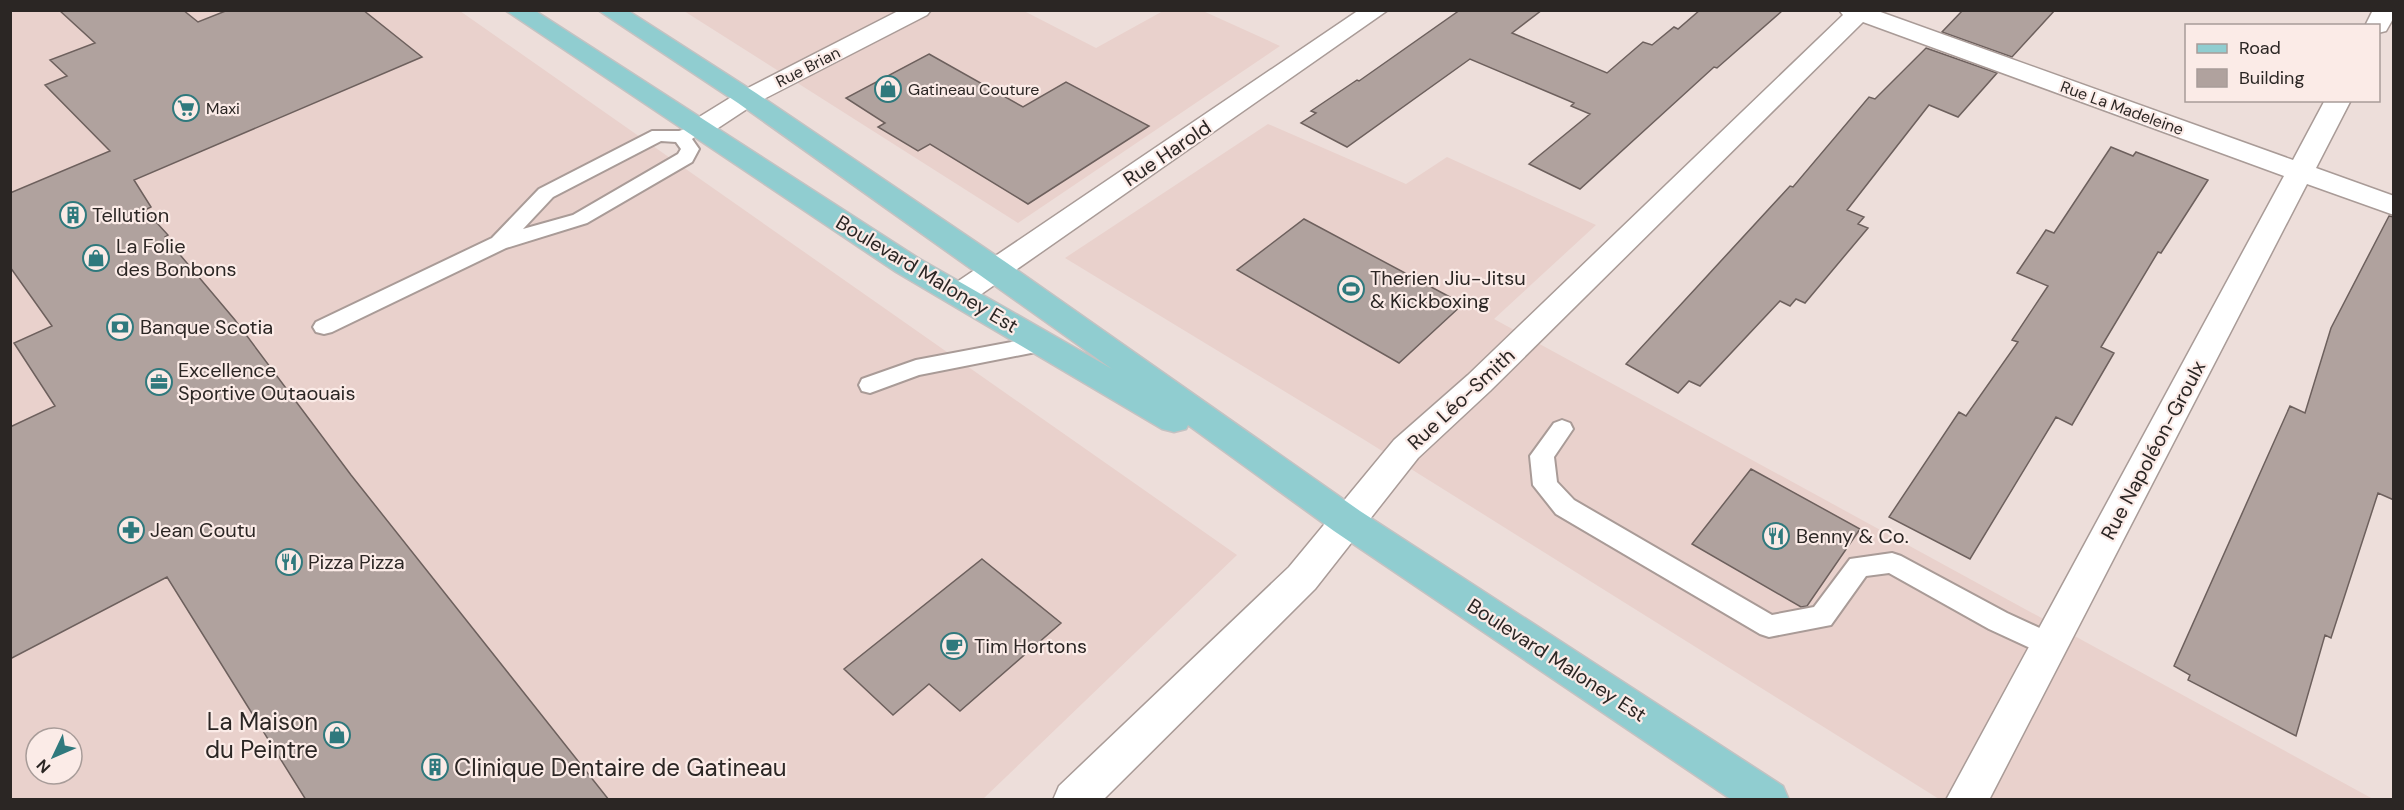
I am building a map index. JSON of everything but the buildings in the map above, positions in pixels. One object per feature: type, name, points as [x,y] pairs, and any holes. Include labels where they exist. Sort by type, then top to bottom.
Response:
[{"type":"main road","name":"Boulevard Maloney Est","points":[[517,10],[691,132],[907,265],[1347,521]]},
{"type":"main road","name":"Boulevard Maloney Est","points":[[610,10],[747,98],[996,270],[1347,521],[1768,800]]},
{"type":"street","name":"Rue Brian","points":[[691,132],[747,98],[919,10]]},
{"type":"street","name":"Rue Harold","points":[[959,295],[1376,10]]},
{"type":"street","points":[[2378,24],[2385,10]]},
{"type":"street","name":"Rue La Madeleine","points":[[1857,11],[2394,206]]},
{"type":"street","name":"Rue Léo-Smith","points":[[1074,800],[1302,578],[1406,449],[1479,383],[1857,11]]},
{"type":"street","name":"Rue Napoléon-Groulx","points":[[1967,800],[2337,102]]},
{"type":"lane","points":[[324,327],[499,243],[580,219],[685,158],[690,149],[691,132],[658,135],[546,194],[499,243]]},
{"type":"lane","points":[[870,385],[916,368],[1043,344]]},
{"type":"lane","points":[[1562,429],[1542,456],[1545,485],[1565,507],[1769,626],[1822,618],[1859,566],[1892,563],[1998,621],[2050,645]]},
{"type":"shaded area","points":[[18,11],[460,11],[1237,555],[983,799],[11,800],[10,13]]},
{"type":"shaded area","points":[[684,11],[1024,11],[1096,48],[1163,11],[1203,11],[1280,46],[1018,223]]},
{"type":"shaded area","points":[[1268,124],[1406,184],[1447,157],[1596,225],[1494,319],[2373,799],[1939,799],[1363,439],[1065,258]]},
{"type":"place","name":"Gatineau Couture","points":[[888,89]]},
{"type":"place","name":"Maxi","points":[[186,108]]},
{"type":"place","name":"Tellution","points":[[73,215]]},
{"type":"place","name":"La Folie des Bonbons","points":[[96,258]]},
{"type":"place","name":"Therien Jiu-Jitsu & Kickboxing","points":[[1351,289]]},
{"type":"place","name":"Banque Scotia","points":[[120,327]]},
{"type":"place","name":"Excellence Sportive Outaouais","points":[[159,382]]},
{"type":"place","name":"Jean Coutu","points":[[131,530]]},
{"type":"place","name":"Benny & Co.","points":[[1776,536]]},
{"type":"place","name":"Pizza Pizza","points":[[289,562]]},
{"type":"place","name":"Tim Hortons","points":[[954,646]]},
{"type":"place","name":"La Maison du Peintre","points":[[337,735]]},
{"type":"place","name":"Clinique Dentaire de Gatineau","points":[[435,767]]}]
